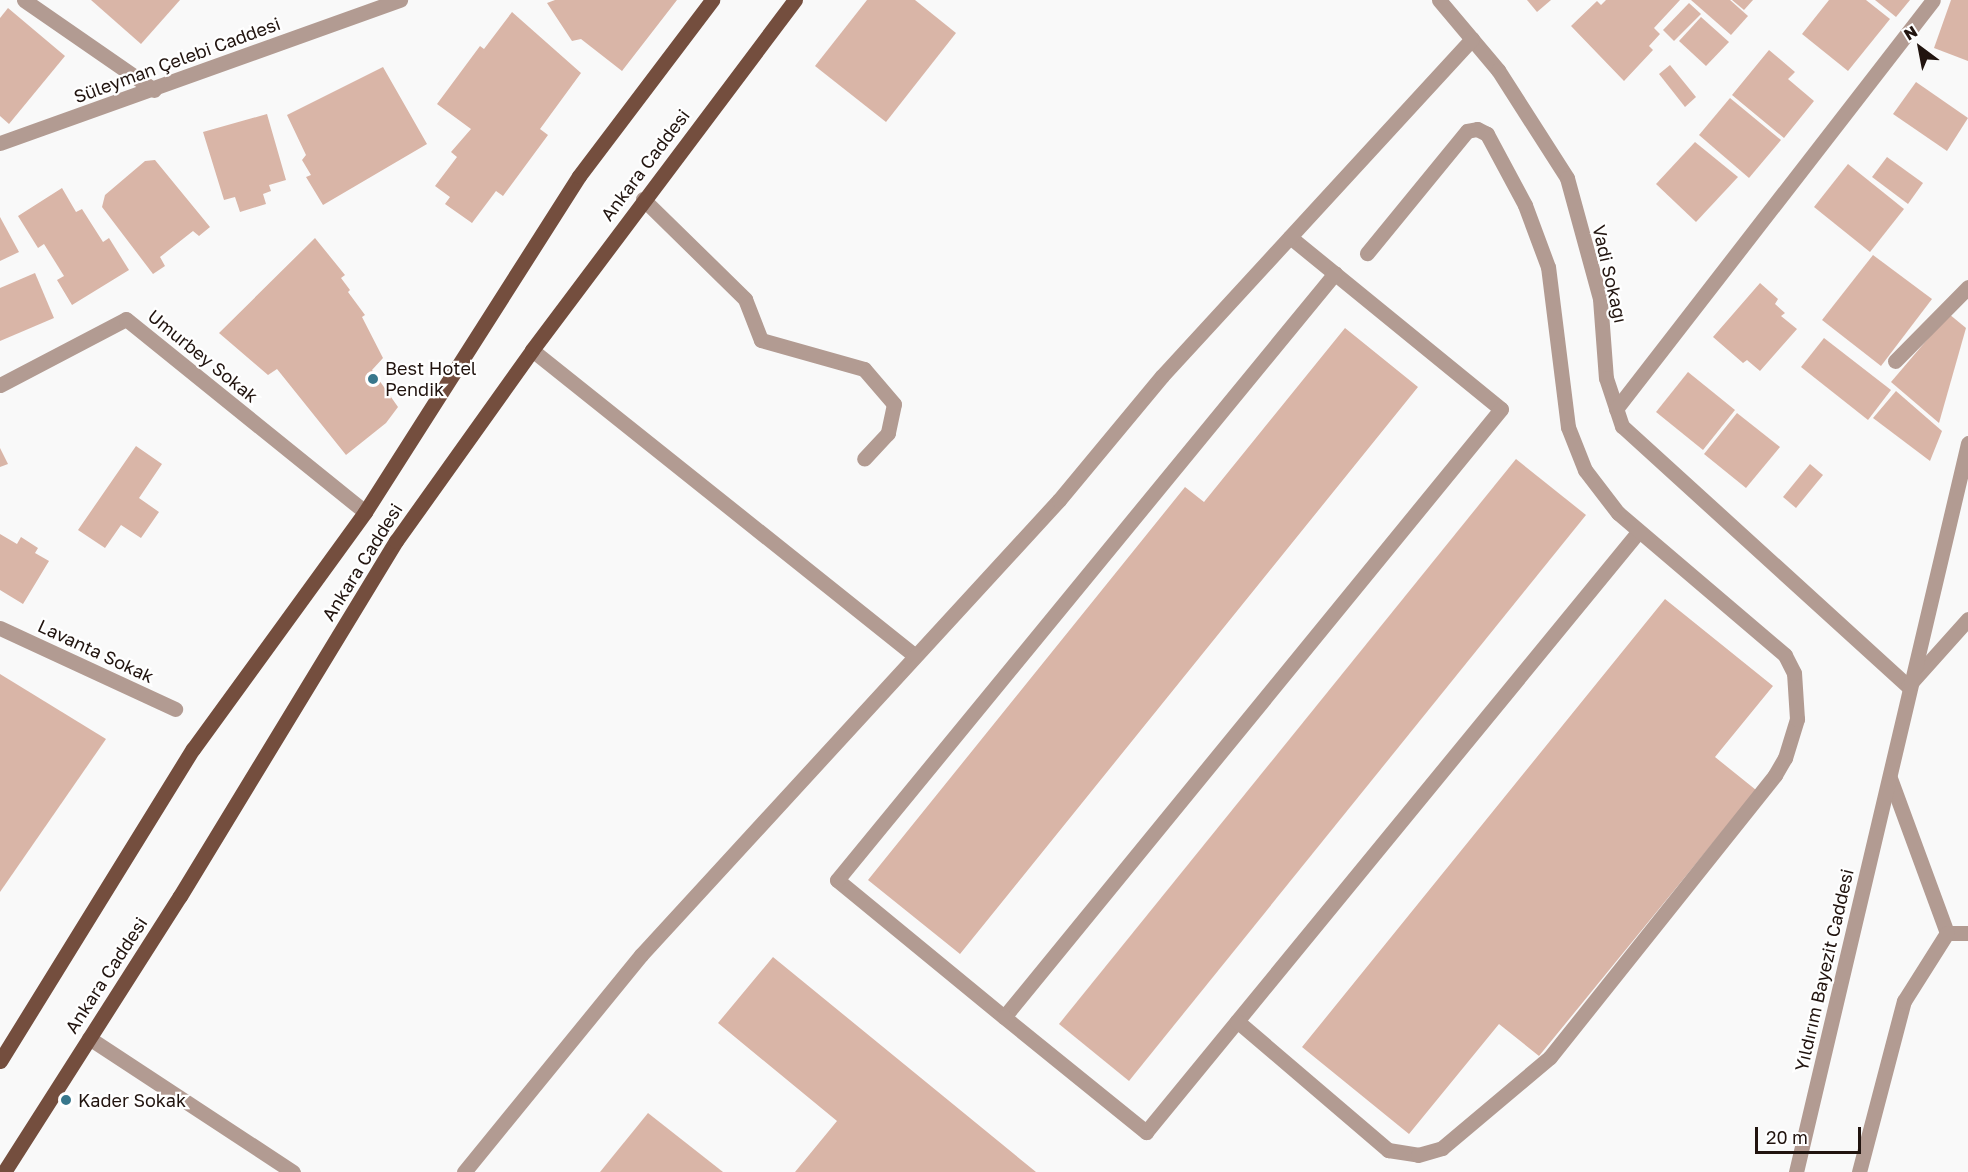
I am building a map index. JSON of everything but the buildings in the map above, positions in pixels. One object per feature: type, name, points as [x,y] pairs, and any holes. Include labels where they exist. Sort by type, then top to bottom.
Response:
[{"type":"main road","name":"Ankara Caddesi","points":[[0,1061],[193,749],[365,513],[579,176],[712,0]]},
{"type":"main road","name":"Ankara Caddesi","points":[[4,1172],[396,541],[643,199],[795,0]]},
{"type":"street","points":[[24,0],[154,90]]},
{"type":"street","name":"Süleyman Çelebi Caddesi","points":[[0,143],[154,90],[399,0]]},
{"type":"street","name":"Vadi Sokağı","points":[[1439,0],[1498,70],[1567,178],[1600,298],[1606,378],[1622,426],[1908,686]]},
{"type":"street","points":[[1616,410],[1933,0]]},
{"type":"street","points":[[464,1172],[641,955],[913,654],[1059,500],[1162,376],[1472,39]]},
{"type":"street","points":[[1236,1021],[1388,1150],[1403,1155],[1442,1148],[1550,1057],[1774,775],[1785,758],[1797,719],[1794,673],[1785,655],[1639,531],[1599,493],[1575,449],[1564,404],[1548,267],[1525,205],[1487,134],[1477,129],[1467,131],[1367,253]]},
{"type":"street","points":[[643,199],[745,299],[761,340],[864,369],[887,395],[894,404],[888,433],[864,459]]},
{"type":"street","points":[[1004,1017],[1502,410],[1290,237]]},
{"type":"street","points":[[1335,273],[837,880],[1146,1132],[1639,531]]},
{"type":"street","points":[[1895,361],[1968,287]]},
{"type":"street","name":"Umurbey Sokak","points":[[0,385],[126,319],[365,513]]},
{"type":"street","points":[[532,350],[913,654]]},
{"type":"street","name":"Yıldırım Bayezit Caddesi","points":[[1796,1172],[1890,778],[1908,686],[1968,443]]},
{"type":"street","points":[[1908,686],[1968,619]]},
{"type":"street","name":"Lavanta Sokak","points":[[0,628],[175,709]]},
{"type":"street","points":[[1890,778],[1947,933]]},
{"type":"street","points":[[1947,933],[1968,933]]},
{"type":"street","points":[[1859,1172],[1904,1000],[1947,933]]},
{"type":"street","points":[[89,1038],[293,1172]]},
{"type":"place","name":"Best Hotel Pendik","points":[[373,379]]},
{"type":"place","name":"Kader Sokak","points":[[66,1100]]}]
